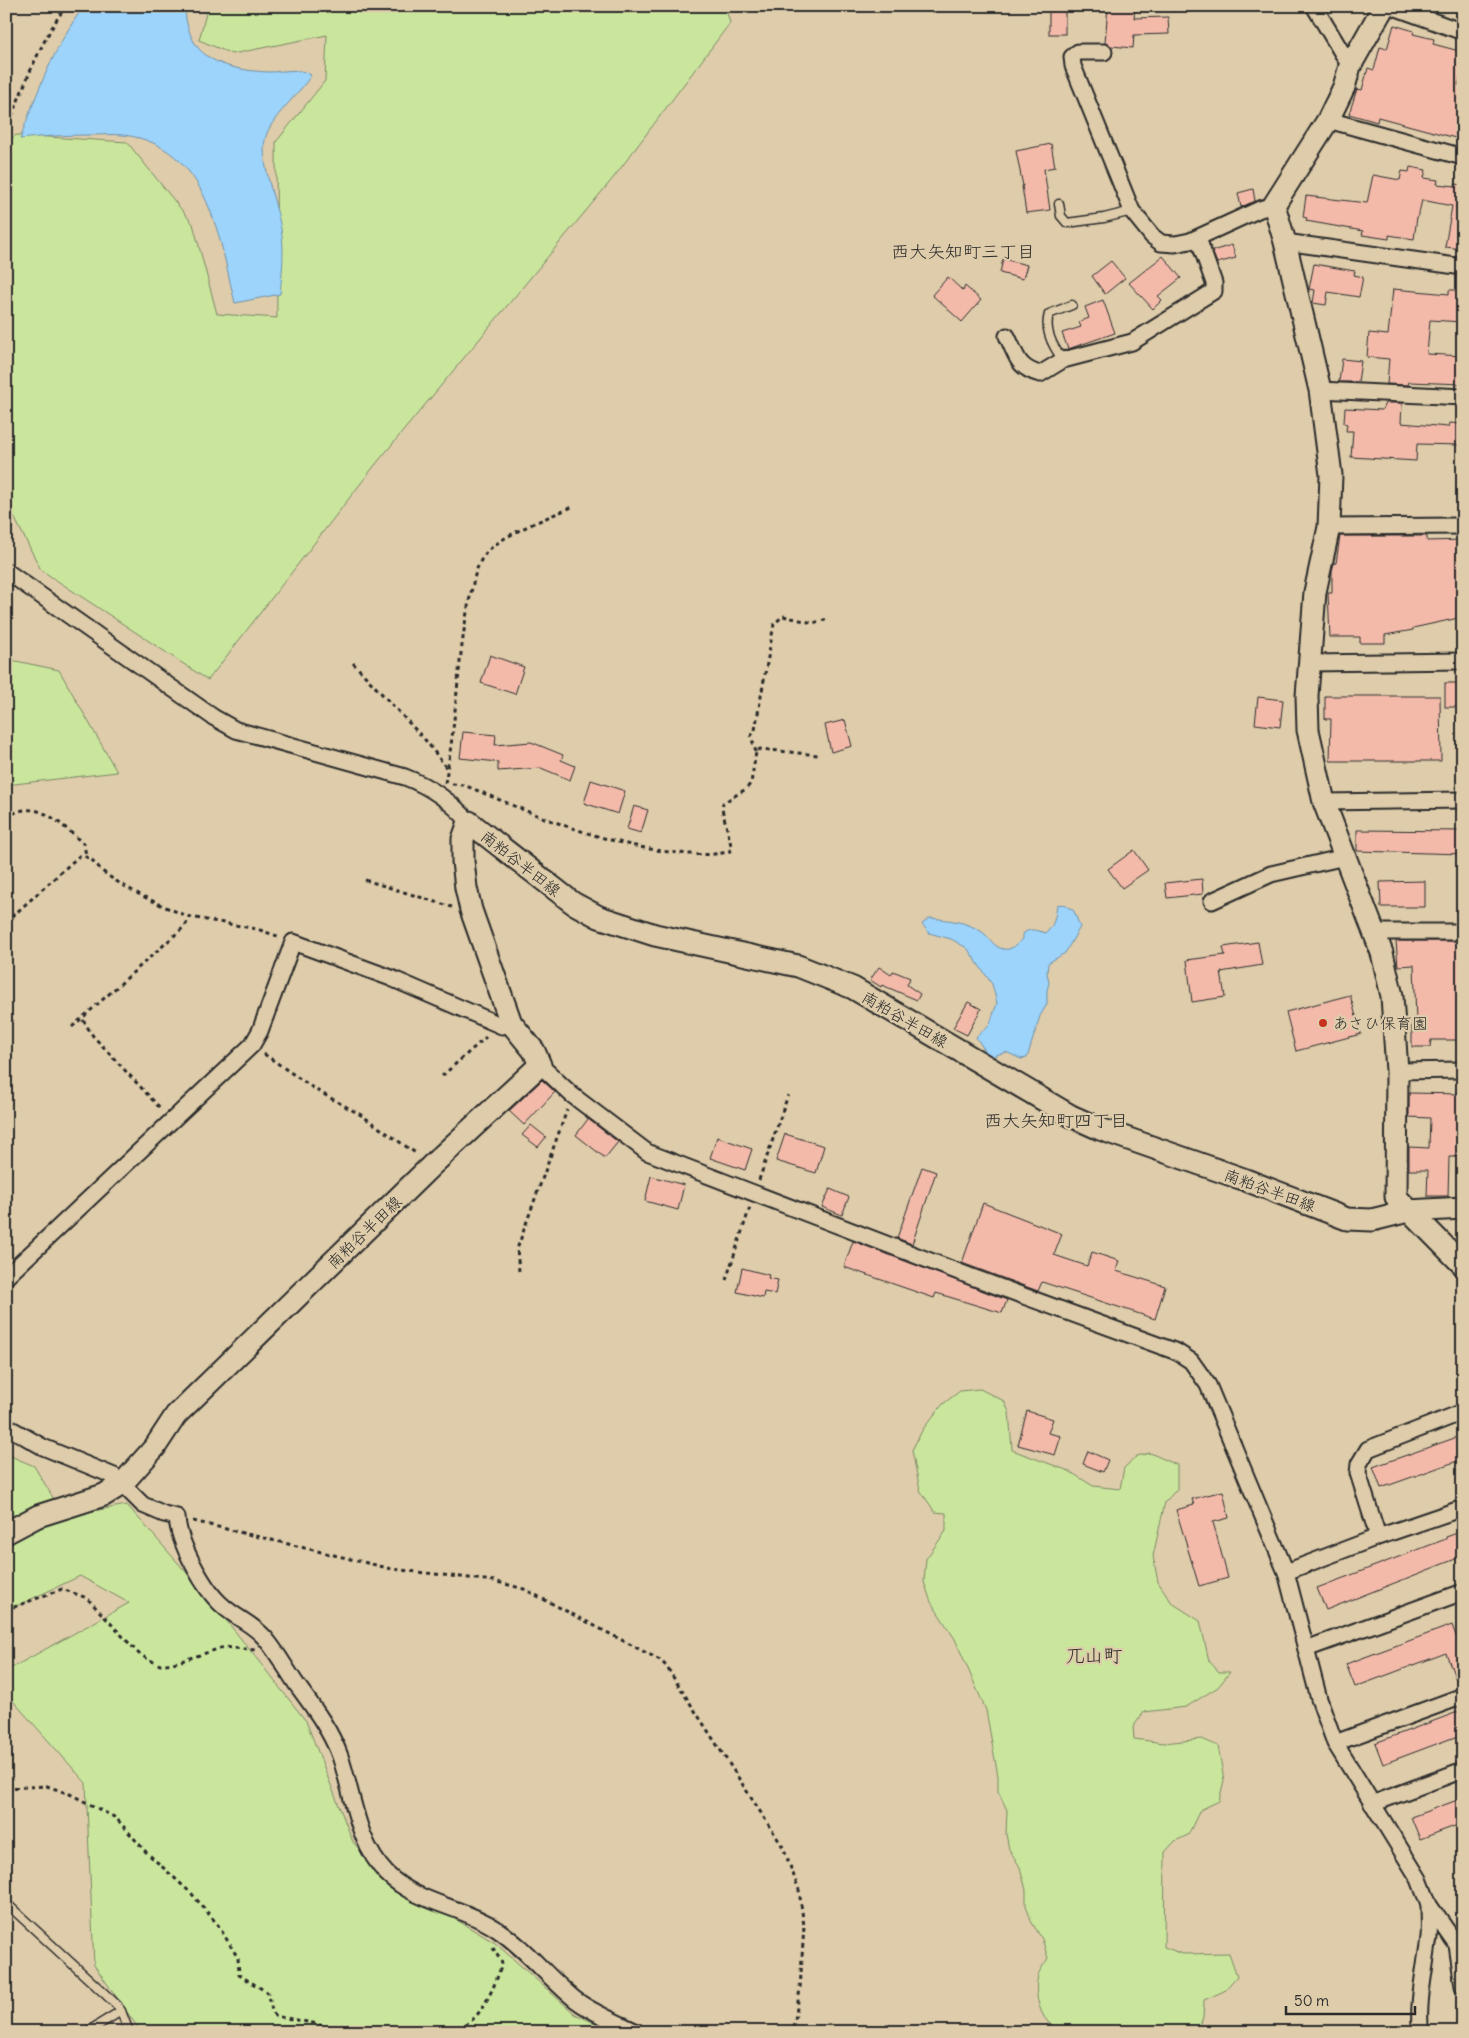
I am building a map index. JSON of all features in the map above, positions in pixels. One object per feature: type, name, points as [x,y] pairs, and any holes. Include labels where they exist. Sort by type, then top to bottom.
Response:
[{"type":"main road","points":[[1384,6],[1350,66],[1344,87],[1328,120],[1274,205],[1285,242],[1320,390],[1331,474],[1329,527],[1315,592],[1307,696],[1308,730],[1324,802],[1382,953],[1392,996],[1397,1071],[1396,1197],[1463,1265]]},
{"type":"main road","name":"南粕谷半田線","points":[[6,1534],[38,1516],[104,1495],[122,1484],[155,1447],[176,1415],[432,1165],[540,1065],[534,1051],[506,1024],[471,910],[463,861],[463,839],[469,822],[573,903],[599,917],[655,935],[798,966],[853,988],[1071,1116],[1100,1129],[1243,1179],[1347,1219],[1372,1220],[1408,1211],[1463,1208]]},
{"type":"street","points":[[1314,6],[1350,66]]},
{"type":"street","points":[[1391,6],[1463,32]]},
{"type":"street","points":[[1104,52],[1078,52],[1072,57],[1073,66],[1132,211],[1152,236],[1161,242],[1175,244],[1198,238],[1260,209],[1274,205]]},
{"type":"street","points":[[1328,120],[1463,157]]},
{"type":"street","points":[[1007,336],[1021,366],[1040,374],[1063,360],[1132,342],[1210,296],[1214,291],[1214,283],[1198,238]]},
{"type":"street","points":[[1285,242],[1463,267]]},
{"type":"street","points":[[1320,390],[1463,397]]},
{"type":"street","points":[[1329,527],[1463,526]]},
{"type":"street","points":[[6,571],[213,718],[236,730],[405,777],[426,785],[456,807],[469,822]]},
{"type":"street","points":[[1310,663],[1463,661]]},
{"type":"street","points":[[1324,802],[1463,800]]},
{"type":"street","points":[[1212,900],[1271,874],[1345,857]]},
{"type":"street","points":[[1374,932],[1463,932]]},
{"type":"street","points":[[6,1277],[252,1046],[260,1032],[293,942],[391,978],[506,1024]]},
{"type":"street","points":[[540,1065],[572,1095],[647,1152],[954,1270],[1177,1352],[1190,1360],[1208,1385],[1286,1572],[1319,1699],[1335,1743],[1419,1879],[1429,1906],[1457,1945],[1463,1986]]},
{"type":"street","points":[[1397,1071],[1463,1070]]},
{"type":"street","points":[[1375,1538],[1376,1530],[1358,1473],[1362,1455],[1376,1445],[1463,1412]]},
{"type":"street","points":[[6,1426],[43,1448],[114,1476],[143,1505],[164,1514],[178,1517],[178,1529],[202,1583],[211,1596],[258,1631],[329,1731],[339,1755],[363,1835],[376,1859],[387,1874],[406,1888],[495,1928],[526,1953],[572,1998],[637,2032]]},
{"type":"street","points":[[1286,1572],[1375,1538],[1463,1508]]},
{"type":"street","points":[[1306,1649],[1463,1592]]},
{"type":"street","points":[[1335,1743],[1463,1696]]},
{"type":"street","points":[[1372,1804],[1463,1770]]},
{"type":"street","points":[[1422,2032],[1420,2024],[1429,1935],[1429,1906]]},
{"type":"lane","points":[[1059,204],[1062,216],[1067,223],[1104,218],[1132,211]]},
{"type":"lane","points":[[1063,360],[1054,348],[1046,324],[1049,314],[1072,305]]},
{"type":"lane","points":[[6,1903],[117,2004],[128,2032]]},
{"type":"lane","points":[[87,2032],[120,2011]]},
{"type":"path","points":[[6,131],[22,89],[45,41],[66,6]]},
{"type":"path","points":[[445,783],[464,626],[475,572],[480,560],[488,550],[501,540],[574,506]]},
{"type":"path","points":[[426,785],[445,783],[464,785],[572,829],[648,849],[687,854],[714,854],[730,851],[731,845],[722,809],[723,802],[746,789],[751,783],[756,752],[751,736],[755,730],[774,624],[784,616],[813,623],[828,619]]},
{"type":"path","points":[[353,663],[427,742],[448,770]]},
{"type":"path","points":[[756,752],[760,749],[818,755]]},
{"type":"path","points":[[6,818],[24,809],[44,812],[84,844],[86,856]]},
{"type":"path","points":[[6,922],[72,860],[79,856],[86,856],[93,860],[105,874],[163,907],[190,917],[257,929],[293,942]]},
{"type":"path","points":[[365,880],[461,910],[471,910]]},
{"type":"path","points":[[72,1027],[83,1020],[185,926],[190,917]]},
{"type":"path","points":[[83,1020],[94,1036],[173,1122]]},
{"type":"path","points":[[442,1076],[469,1050],[506,1024]]},
{"type":"path","points":[[252,1046],[316,1090],[362,1115],[432,1165]]},
{"type":"path","points":[[519,1271],[517,1249],[572,1095]]},
{"type":"path","points":[[178,1517],[392,1569],[494,1580],[524,1589],[660,1660],[666,1666],[783,1847],[799,1890],[804,1926],[800,1989],[791,2032]]},
{"type":"path","points":[[6,1610],[62,1589],[87,1598],[140,1655],[160,1665],[178,1662],[224,1647],[269,1652],[273,1650]]},
{"type":"path","points":[[6,1788],[47,1786],[72,1795],[116,1818],[146,1852],[192,1894],[213,1919],[238,1958],[239,1975],[267,1992],[270,1996],[271,2011],[275,2016],[318,2024],[331,2032]]},
{"type":"path","points":[[442,2032],[466,2025],[483,2006],[496,1983],[502,1962],[498,1953],[489,1942]]},
{"type":"green space","points":[[208,6],[725,6],[730,23],[614,177],[375,465],[208,680],[41,570],[6,501],[6,143],[16,135],[127,142],[193,224],[217,314],[277,318],[276,142],[325,81],[327,35],[232,54],[199,40]]},
{"type":"green space","points":[[6,659],[59,670],[117,772],[6,785]]},
{"type":"green space","points":[[980,1389],[1004,1401],[1009,1412],[1012,1450],[1069,1471],[1093,1486],[1120,1489],[1124,1468],[1137,1456],[1150,1453],[1177,1465],[1177,1489],[1165,1502],[1153,1556],[1158,1582],[1172,1603],[1200,1621],[1209,1661],[1219,1672],[1230,1672],[1218,1687],[1186,1707],[1144,1712],[1133,1727],[1134,1739],[1164,1743],[1202,1739],[1218,1746],[1224,1780],[1219,1801],[1200,1810],[1188,1835],[1175,1841],[1165,1852],[1164,1947],[1183,1954],[1229,1953],[1237,1976],[1224,1991],[1204,2000],[1203,2017],[1198,2032],[1074,2032],[1060,2029],[1048,2022],[1039,2006],[1037,1982],[1048,1958],[1042,1939],[1031,1921],[1026,1905],[1026,1890],[1020,1867],[1009,1849],[1006,1834],[1007,1810],[998,1791],[998,1776],[986,1710],[955,1639],[931,1602],[924,1582],[926,1559],[946,1531],[946,1513],[935,1512],[920,1490],[912,1450],[923,1429],[943,1404],[960,1391]]},
{"type":"green space","points":[[6,1454],[34,1466],[64,1516],[127,1505],[207,1596],[306,1721],[353,1842],[380,1874],[495,1943],[575,2014],[614,2032],[141,2032],[94,1965],[86,1783],[6,1693],[6,1671],[129,1603],[80,1576],[6,1611]]},
{"type":"water","points":[[84,6],[186,6],[187,23],[193,40],[199,49],[216,61],[248,70],[269,72],[301,71],[311,75],[272,123],[265,140],[264,149],[267,172],[279,219],[283,245],[280,294],[235,303],[220,239],[207,202],[191,174],[169,152],[140,138],[123,135],[65,135],[20,139],[55,54]]},
{"type":"water","points":[[1063,904],[1074,911],[1080,927],[1065,953],[1048,963],[1047,1004],[1040,1016],[1027,1058],[1021,1059],[1006,1052],[989,1057],[976,1037],[990,1024],[997,1003],[992,984],[967,948],[951,939],[929,933],[922,924],[930,918],[963,923],[982,932],[999,948],[1009,949],[1023,939],[1023,934],[1028,931],[1034,930],[1046,933],[1053,924],[1057,905]]},
{"type":"building","points":[[1108,6],[1135,6],[1134,18],[1168,17],[1169,34],[1134,35],[1133,48],[1111,46],[1105,43]]},
{"type":"building","points":[[1049,8],[1065,8],[1065,34],[1049,34]]},
{"type":"building","points":[[1394,25],[1414,31],[1413,34],[1434,39],[1433,44],[1463,52],[1463,67],[1458,85],[1463,86],[1463,140],[1378,117],[1377,122],[1349,114],[1357,89],[1362,90],[1368,68],[1374,70],[1380,47],[1387,49]]},
{"type":"building","points":[[1051,144],[1055,167],[1044,169],[1050,210],[1026,213],[1016,151]]},
{"type":"building","points":[[1410,167],[1426,170],[1424,178],[1438,180],[1437,184],[1463,185],[1463,249],[1445,247],[1452,206],[1422,200],[1414,239],[1389,235],[1389,239],[1362,235],[1363,231],[1306,221],[1307,218],[1303,217],[1306,196],[1367,203],[1373,175],[1400,180],[1402,171],[1409,172]]},
{"type":"building","points":[[1253,189],[1255,201],[1241,207],[1238,193]]},
{"type":"building","points":[[1232,245],[1236,258],[1217,263],[1212,251]]},
{"type":"building","points":[[1163,256],[1181,278],[1158,296],[1162,300],[1153,309],[1129,283]]},
{"type":"building","points":[[1003,259],[1027,265],[1023,279],[1000,273]]},
{"type":"building","points":[[1111,261],[1125,278],[1105,294],[1092,276]]},
{"type":"building","points":[[1314,264],[1355,271],[1354,275],[1363,277],[1359,297],[1328,292],[1326,305],[1313,303],[1315,290],[1309,289]]},
{"type":"building","points":[[948,277],[963,291],[965,286],[981,300],[962,322],[932,295]]},
{"type":"building","points":[[1393,289],[1449,294],[1449,290],[1463,290],[1463,322],[1430,320],[1427,354],[1463,356],[1463,384],[1409,382],[1408,385],[1387,384],[1389,359],[1367,357],[1369,333],[1388,335]]},
{"type":"building","points":[[1103,300],[1115,333],[1068,349],[1062,333],[1081,327],[1079,322],[1089,318],[1085,307]]},
{"type":"building","points":[[1342,359],[1361,361],[1358,382],[1339,382]]},
{"type":"building","points":[[1385,403],[1402,403],[1401,423],[1448,427],[1449,423],[1463,424],[1461,445],[1417,444],[1416,461],[1351,457],[1353,431],[1346,431],[1347,424],[1344,423],[1345,408],[1382,410]]},
{"type":"building","points":[[1340,536],[1427,536],[1427,541],[1463,540],[1463,617],[1385,635],[1385,643],[1360,643],[1360,637],[1330,637],[1328,593],[1332,593],[1332,571],[1334,563],[1336,563]]},
{"type":"building","points":[[490,655],[524,667],[515,694],[481,683]]},
{"type":"building","points":[[1445,683],[1463,683],[1463,707],[1445,707]]},
{"type":"building","points":[[1325,696],[1440,696],[1441,761],[1330,761],[1331,719],[1325,719]]},
{"type":"building","points":[[1258,697],[1283,700],[1280,727],[1255,724]]},
{"type":"building","points":[[845,720],[852,746],[831,752],[825,725]]},
{"type":"building","points":[[463,732],[496,735],[495,745],[531,742],[563,755],[561,760],[575,766],[570,780],[541,768],[498,771],[498,762],[460,758]]},
{"type":"building","points":[[591,780],[625,791],[618,814],[584,803]]},
{"type":"building","points":[[634,806],[648,810],[641,833],[627,829]]},
{"type":"building","points":[[1357,830],[1463,831],[1463,854],[1357,851]]},
{"type":"building","points":[[1134,850],[1148,870],[1122,888],[1108,869]]},
{"type":"building","points":[[1202,879],[1203,894],[1167,898],[1165,883]]},
{"type":"building","points":[[1425,881],[1425,907],[1381,907],[1380,882]]},
{"type":"building","points":[[1396,941],[1461,941],[1463,1040],[1431,1040],[1430,1047],[1412,1047],[1412,1020],[1416,1020],[1414,965],[1398,966]]},
{"type":"building","points":[[1258,942],[1262,965],[1221,972],[1225,997],[1192,1002],[1187,960],[1225,955],[1223,947]]},
{"type":"building","points":[[879,967],[891,975],[893,971],[910,978],[907,985],[920,994],[917,1000],[882,985],[881,987],[870,980]]},
{"type":"building","name":"あさひ保育園","points":[[1350,995],[1361,1034],[1296,1051],[1286,1012]]},
{"type":"building","points":[[968,1002],[981,1009],[967,1035],[953,1028]]},
{"type":"building","points":[[542,1080],[555,1092],[524,1125],[509,1111]]},
{"type":"building","points":[[1409,1093],[1463,1094],[1463,1157],[1449,1157],[1448,1196],[1427,1196],[1428,1170],[1409,1170],[1409,1147],[1429,1148],[1430,1118],[1409,1117]]},
{"type":"building","points":[[588,1119],[618,1142],[605,1158],[576,1135]]},
{"type":"building","points":[[531,1125],[546,1137],[538,1147],[522,1135]]},
{"type":"building","points":[[785,1134],[824,1146],[816,1173],[776,1161]]},
{"type":"building","points":[[717,1137],[752,1149],[745,1170],[710,1158]]},
{"type":"building","points":[[922,1167],[936,1172],[912,1244],[897,1238]]},
{"type":"building","points":[[651,1176],[684,1185],[678,1210],[645,1201]]},
{"type":"building","points":[[830,1189],[849,1197],[842,1215],[822,1207]]},
{"type":"building","points":[[983,1203],[1062,1234],[1054,1255],[1087,1266],[1092,1252],[1119,1261],[1116,1271],[1165,1286],[1155,1319],[1042,1282],[1038,1291],[962,1263]]},
{"type":"building","points":[[853,1241],[1007,1300],[1002,1313],[936,1293],[934,1298],[844,1267]]},
{"type":"building","points":[[742,1268],[769,1275],[768,1278],[778,1280],[775,1294],[764,1292],[763,1298],[737,1292]]},
{"type":"building","points":[[1027,1411],[1053,1419],[1048,1433],[1061,1436],[1055,1455],[1018,1445]]},
{"type":"building","points":[[1463,1435],[1463,1459],[1381,1488],[1373,1467]]},
{"type":"building","points":[[1088,1451],[1108,1460],[1103,1472],[1083,1464]]},
{"type":"building","points":[[1223,1491],[1229,1518],[1213,1522],[1228,1578],[1199,1586],[1176,1510],[1194,1505],[1192,1499]]},
{"type":"building","points":[[1463,1531],[1463,1556],[1326,1610],[1317,1588]]},
{"type":"building","points":[[1452,1625],[1463,1654],[1463,1687],[1459,1688],[1446,1653],[1355,1687],[1346,1664]]},
{"type":"building","points":[[1463,1710],[1463,1734],[1383,1764],[1375,1743]]},
{"type":"building","points":[[1463,1798],[1463,1823],[1420,1839],[1411,1817]]},
{"type":"place","name":"あさひ保育園","points":[[1323,1023]]},
{"type":"district","name":"西大矢知町三丁目","points":[[963,252]]},
{"type":"district","name":"西大矢知町四丁目","points":[[1056,1121]]},
{"type":"district","name":"兀山町","points":[[1094,1655]]}]
